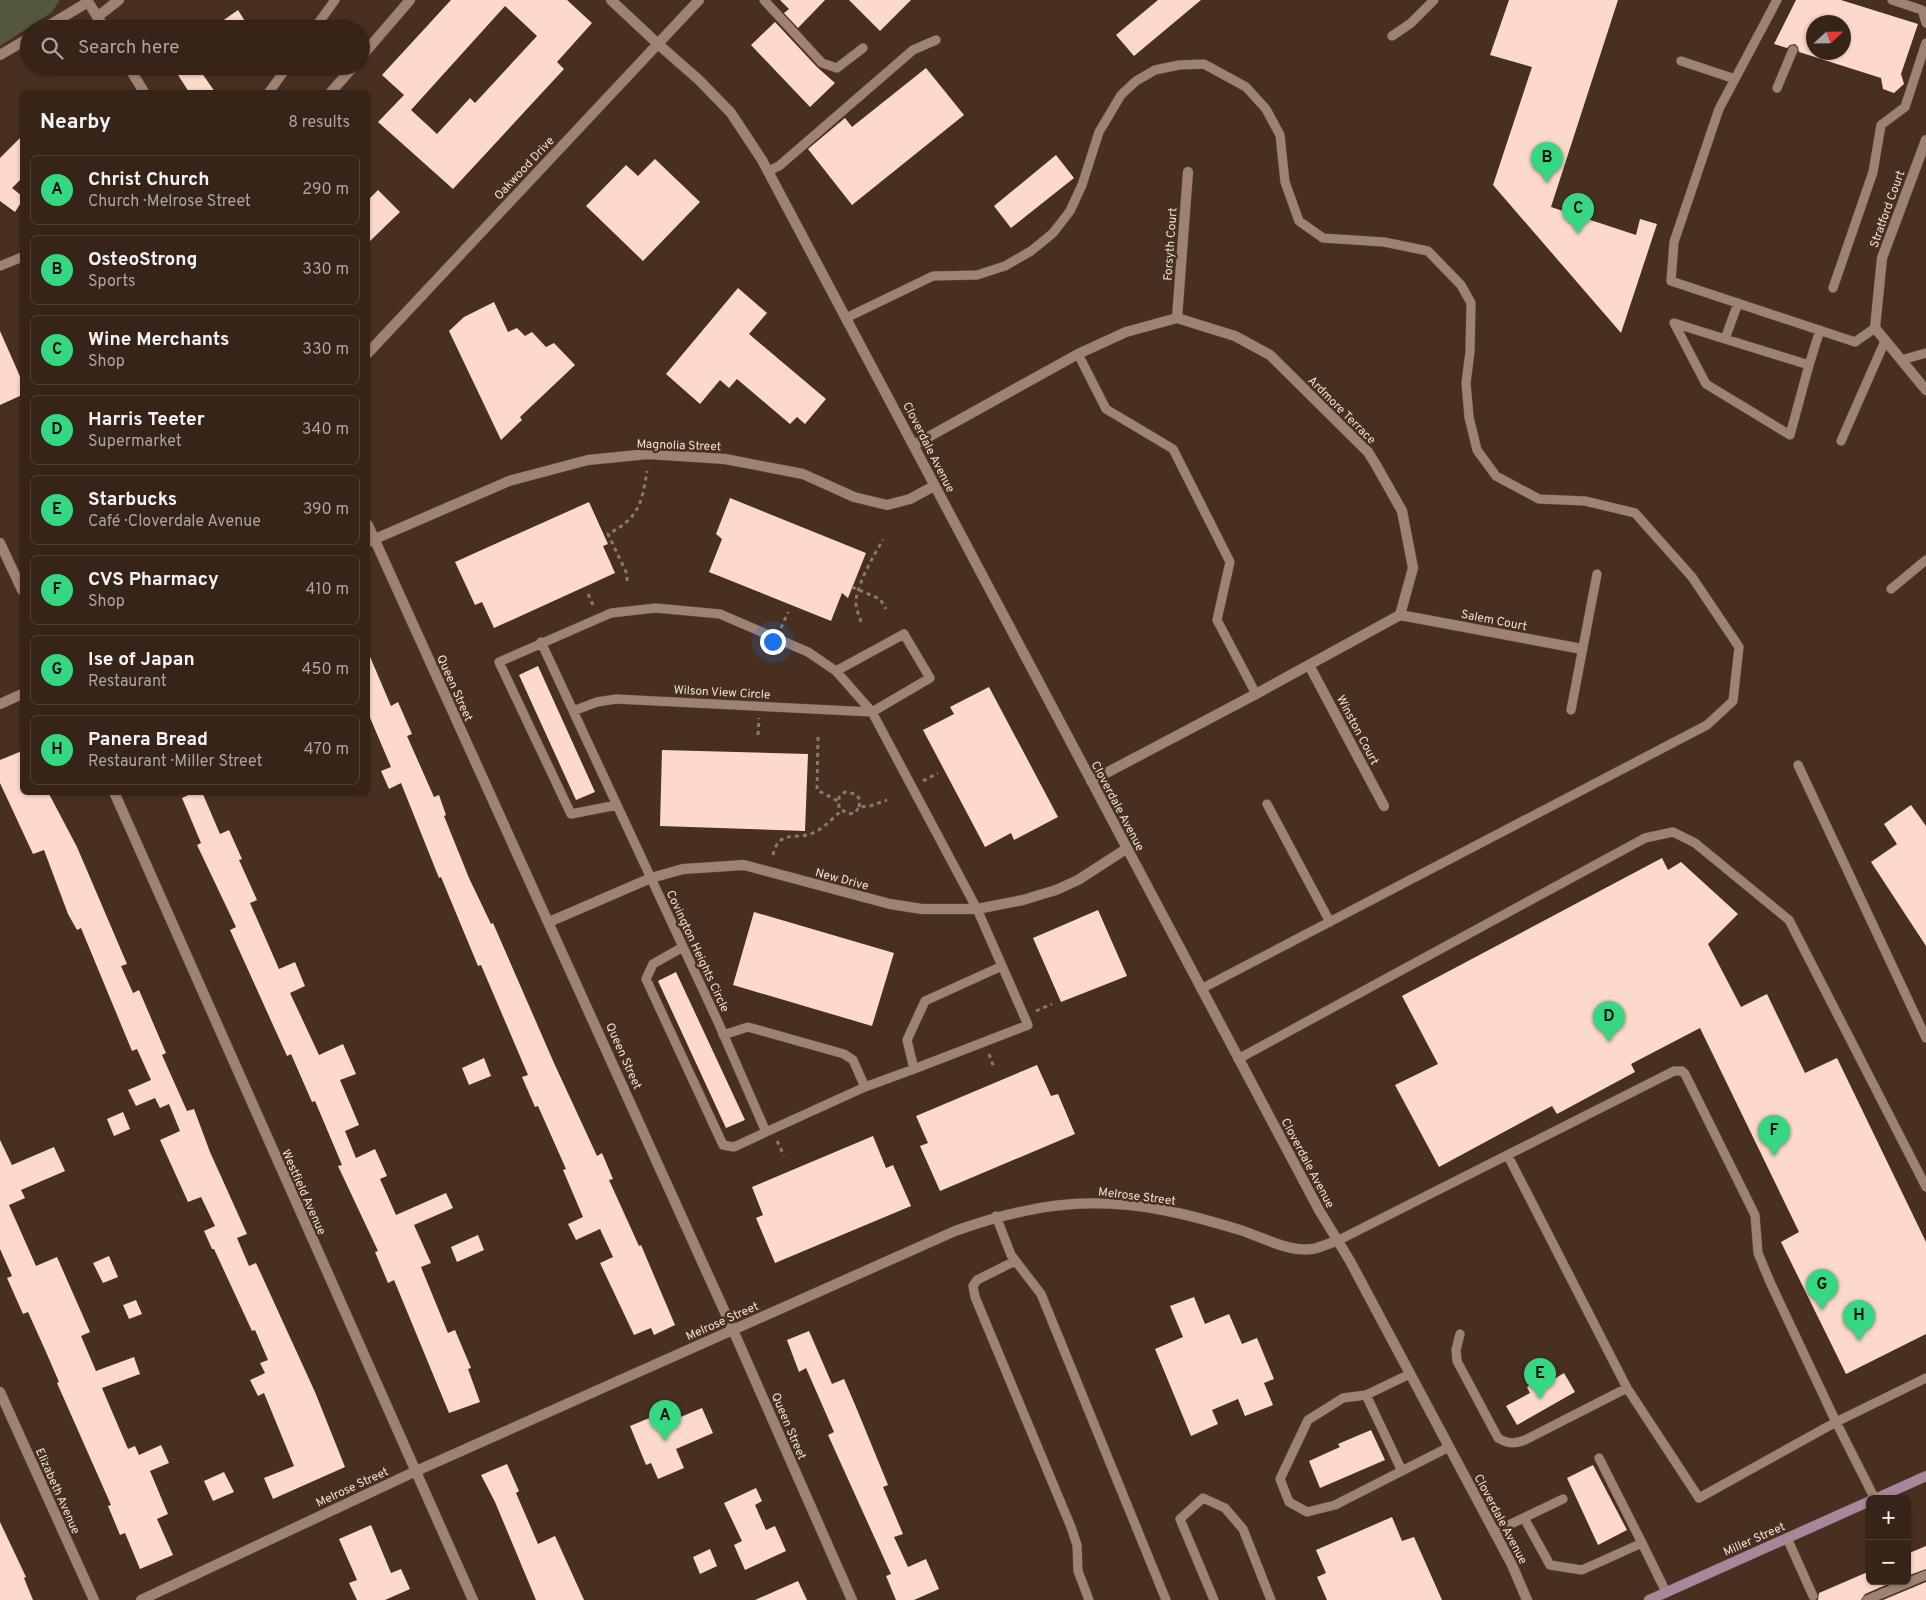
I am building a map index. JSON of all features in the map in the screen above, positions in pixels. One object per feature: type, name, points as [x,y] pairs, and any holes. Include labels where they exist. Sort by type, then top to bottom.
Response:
[{"type":"main road","points":[[1884,1495],[1926,1476]]},
{"type":"main road","name":"Miller Street","points":[[1648,1600],[1866,1503]]},
{"type":"street","points":[[97,17],[119,0]]},
{"type":"street","points":[[370,47],[410,0]]},
{"type":"street","name":"Cloverdale Avenue","points":[[611,0],[699,80],[731,113],[768,171],[1238,1059],[1449,1447],[1527,1600]]},
{"type":"street","name":"Oakwood Drive","points":[[370,351],[699,0]]},
{"type":"street","points":[[57,20],[88,1],[99,20]]},
{"type":"street","points":[[0,55],[20,43]]},
{"type":"street","points":[[134,75],[143,90]]},
{"type":"street","points":[[333,90],[346,75]]},
{"type":"street","name":"Stratford Court","points":[[1875,328],[1882,258],[1926,140]]},
{"type":"street","name":"Forsyth Court","points":[[1177,318],[1188,172]]},
{"type":"street","points":[[914,445],[1078,354],[1126,332],[1177,318]]},
{"type":"street","name":"Ardmore Terrace","points":[[1177,318],[1235,336],[1270,355],[1368,452],[1402,511],[1413,568],[1400,615]]},
{"type":"street","points":[[1875,328],[1926,390]]},
{"type":"street","name":"Magnolia Street","points":[[371,540],[509,481],[588,460],[648,454],[725,459],[803,474],[854,497],[887,505],[910,499],[934,486]]},
{"type":"street","name":"Queen Street","points":[[371,540],[550,922],[852,1600]]},
{"type":"street","points":[[0,543],[20,586]]},
{"type":"street","points":[[1090,781],[1256,694],[1400,615]]},
{"type":"street","name":"Salem Court","points":[[1400,615],[1582,649]]},
{"type":"street","name":"Winston Court","points":[[1309,665],[1384,806]]},
{"type":"street","points":[[0,704],[20,695]]},
{"type":"street","name":"Westfield Avenue","points":[[115,795],[414,1472],[473,1600]]},
{"type":"street","name":"New Drive","points":[[550,922],[650,878],[683,869],[744,865],[890,904],[922,909],[977,909],[1024,900],[1056,890],[1078,880],[1126,849]]},
{"type":"street","name":"Melrose Street","points":[[141,1600],[414,1472],[955,1231],[996,1216],[1044,1206],[1078,1202],[1119,1204],[1211,1220],[1293,1249],[1312,1249],[1337,1241]]},
{"type":"street","name":"Elizabeth Avenue","points":[[0,1392],[94,1600]]},
{"type":"lane","points":[[321,20],[335,0]]},
{"type":"lane","points":[[764,0],[822,63],[837,68],[863,48]]},
{"type":"lane","points":[[1392,36],[1411,24],[1434,0]]},
{"type":"lane","points":[[1777,0],[1719,109],[1674,242],[1671,281],[1855,342],[1875,328]]},
{"type":"lane","points":[[1892,0],[1922,10],[1926,23]]},
{"type":"lane","points":[[768,171],[779,166],[913,50],[936,40]]},
{"type":"lane","points":[[1833,288],[1873,172],[1881,125],[1905,107],[1926,43]]},
{"type":"lane","points":[[1777,88],[1793,50]]},
{"type":"lane","points":[[1681,61],[1735,79]]},
{"type":"lane","points":[[846,318],[932,276],[977,274],[1004,266],[1031,251],[1054,233],[1070,211],[1082,185],[1099,132],[1121,94],[1136,81],[1155,70],[1179,65],[1204,64],[1246,87],[1266,109],[1280,135],[1285,182],[1299,221],[1322,238],[1384,242],[1428,251],[1461,285],[1471,303],[1470,352],[1466,383],[1469,417],[1477,450],[1496,476],[1539,499],[1585,501],[1635,513],[1692,577],[1739,647],[1733,701],[1707,725],[1201,989]]},
{"type":"lane","points":[[270,90],[281,75]]},
{"type":"lane","points":[[0,266],[20,258]]},
{"type":"lane","points":[[1725,340],[1738,303]]},
{"type":"lane","points":[[1809,365],[1674,323],[1706,384],[1790,435],[1820,330]]},
{"type":"lane","points":[[1841,441],[1886,341]]},
{"type":"lane","points":[[1902,360],[1926,353]]},
{"type":"lane","points":[[1078,354],[1106,409],[1173,449],[1230,562],[1217,620],[1256,694]]},
{"type":"lane","points":[[1891,589],[1926,560]]},
{"type":"lane","points":[[1571,710],[1596,574]]},
{"type":"lane","points":[[617,805],[571,814],[498,662],[611,613],[665,609],[720,614],[808,652],[836,671],[872,712],[977,909],[1028,1025],[865,1087],[734,1147],[723,1145],[646,979],[653,964],[683,948]]},
{"type":"lane","points":[[836,671],[904,634],[930,678],[872,712]]},
{"type":"lane","points":[[541,642],[650,878]]},
{"type":"lane","name":"Wilson View Circle","points":[[573,711],[597,702],[616,699],[872,712]]},
{"type":"lane","points":[[1798,765],[1926,1038]]},
{"type":"lane","points":[[1267,804],[1330,922]]},
{"type":"lane","points":[[1238,1059],[1645,838],[1673,832],[1695,843],[1789,920],[1926,1187]]},
{"type":"lane","name":"Covington Heights Circle","points":[[650,878],[766,1132]]},
{"type":"lane","points":[[914,1069],[908,1040],[925,1000],[1002,966]]},
{"type":"lane","points":[[723,1035],[748,1027],[844,1054],[853,1060],[865,1087]]},
{"type":"lane","points":[[1337,1241],[1674,1071],[1682,1071],[1755,1214],[1758,1253],[1836,1422],[1873,1495]]},
{"type":"lane","points":[[1508,1156],[1627,1388],[1699,1498],[1836,1422],[1926,1378]]},
{"type":"lane","points":[[996,1216],[1015,1261],[1041,1294],[1166,1600]]},
{"type":"lane","points":[[1015,1261],[977,1280],[973,1286],[975,1297],[1071,1527],[1077,1545],[1078,1571],[1089,1600]]},
{"type":"lane","points":[[1460,1334],[1456,1350],[1457,1361],[1498,1438],[1505,1442],[1514,1444],[1525,1440],[1627,1388]]},
{"type":"lane","points":[[1410,1374],[1366,1395],[1342,1398],[1308,1420],[1280,1479],[1289,1502],[1307,1512],[1335,1505],[1449,1447]]},
{"type":"lane","points":[[1366,1395],[1402,1471]]},
{"type":"lane","points":[[1599,1458],[1666,1592]]},
{"type":"lane","points":[[1214,1600],[1180,1520],[1203,1498],[1225,1508],[1243,1529],[1271,1600]]},
{"type":"lane","points":[[1494,1532],[1563,1498]]},
{"type":"lane","points":[[1524,1518],[1550,1565],[1582,1570],[1642,1543]]},
{"type":"lane","points":[[1787,1538],[1813,1596]]},
{"type":"lane","points":[[1867,1600],[1926,1575]]},
{"type":"path","points":[[627,581],[627,574],[608,534],[632,518],[642,502],[647,471]]},
{"type":"path","points":[[861,622],[857,611],[856,599],[874,555],[883,540]]},
{"type":"path","points":[[852,587],[880,599],[886,610]]},
{"type":"path","points":[[818,737],[817,790],[838,801],[841,811]]},
{"type":"path","points":[[838,801],[845,792],[852,792],[858,796],[860,807]]},
{"type":"path","points":[[841,811],[851,814],[860,807],[870,806],[887,800]]},
{"type":"path","points":[[773,855],[775,846],[782,840],[790,836],[811,835],[821,829],[841,811]]},
{"type":"green space","points":[[0,0],[59,0],[52,12],[40,20],[20,20],[20,33],[0,46]]},
{"type":"building","points":[[451,0],[567,0],[592,23],[557,62],[564,69],[453,189],[378,122],[404,95],[382,75]],"holes":[[[505,6],[537,36],[475,103],[470,98],[437,134],[411,110]]]},
{"type":"building","points":[[780,0],[825,0],[798,28],[784,13],[789,9]]},
{"type":"building","points":[[849,0],[911,0],[880,31]]},
{"type":"building","points":[[1158,0],[1201,0],[1134,56],[1116,35]]},
{"type":"building","points":[[1509,0],[1618,0],[1551,207],[1636,235],[1640,219],[1657,224],[1621,333],[1493,185],[1532,67],[1490,55]]},
{"type":"building","points":[[1796,0],[1841,0],[1918,24],[1901,74],[1904,84],[1894,93],[1883,89],[1881,78],[1824,60],[1851,60],[1851,15],[1806,15],[1806,54],[1799,52],[1795,44],[1787,48],[1774,44]]},
{"type":"building","points":[[238,10],[244,20],[224,20]]},
{"type":"building","points":[[775,22],[817,67],[835,83],[810,107],[751,45]]},
{"type":"building","points":[[926,68],[964,115],[852,205],[808,149],[845,118],[852,127]]},
{"type":"building","points":[[178,75],[203,75],[214,90],[188,90]]},
{"type":"building","points":[[20,138],[20,180],[12,188],[20,194],[20,204],[15,212],[0,201],[0,158]]},
{"type":"building","points":[[1056,155],[1074,178],[1011,228],[994,206]]},
{"type":"building","points":[[655,159],[700,202],[643,261],[586,206],[626,165],[638,176]]},
{"type":"building","points":[[378,190],[400,212],[370,241],[370,198]]},
{"type":"building","points":[[738,288],[767,313],[749,334],[826,399],[805,424],[797,417],[790,424],[737,379],[729,388],[720,380],[700,404],[666,374]]},
{"type":"building","points":[[494,302],[508,332],[517,328],[525,336],[532,332],[546,347],[554,343],[575,365],[520,417],[522,420],[501,440],[449,331],[464,317]]},
{"type":"building","points":[[0,331],[20,376],[20,396],[0,405]]},
{"type":"building","points":[[730,498],[866,553],[848,598],[842,593],[831,621],[709,572],[722,539],[716,534]]},
{"type":"building","points":[[589,502],[608,544],[603,546],[615,573],[494,628],[482,602],[475,605],[455,562]]},
{"type":"building","points":[[370,657],[391,706],[398,702],[412,734],[407,736],[434,797],[439,795],[446,815],[444,816],[469,878],[491,924],[493,923],[597,1156],[602,1153],[613,1179],[609,1180],[639,1246],[641,1245],[675,1325],[654,1335],[651,1328],[634,1335],[600,1263],[613,1257],[600,1229],[576,1240],[568,1224],[583,1217],[563,1170],[566,1169],[538,1106],[535,1107],[522,1077],[528,1075],[481,965],[478,966],[441,877],[439,878],[401,783],[389,789],[381,771],[391,767],[370,718]]},
{"type":"building","points":[[538,666],[595,792],[576,800],[519,675]]},
{"type":"building","points":[[989,687],[1058,817],[1014,840],[1011,833],[985,847],[923,730],[954,714],[950,707]]},
{"type":"building","points":[[662,750],[808,754],[805,831],[660,826]]},
{"type":"building","points":[[20,752],[20,795],[50,795],[77,847],[127,964],[121,966],[133,993],[139,990],[166,1053],[162,1055],[187,1111],[194,1109],[210,1152],[247,1234],[237,1238],[249,1266],[256,1263],[315,1392],[345,1467],[273,1499],[264,1478],[294,1466],[264,1393],[258,1396],[250,1380],[265,1373],[260,1363],[268,1360],[255,1330],[252,1331],[204,1231],[215,1226],[201,1197],[188,1202],[160,1140],[180,1131],[169,1104],[160,1108],[155,1098],[136,1106],[128,1090],[151,1080],[137,1049],[132,1051],[81,928],[77,930],[68,914],[44,850],[33,854],[0,783],[0,760]]},
{"type":"building","points":[[188,795],[203,795],[220,834],[229,830],[242,859],[239,860],[257,900],[250,903],[279,969],[295,962],[305,986],[290,993],[319,1055],[343,1044],[356,1074],[340,1080],[359,1125],[345,1131],[356,1158],[375,1149],[387,1176],[380,1179],[396,1215],[446,1193],[453,1208],[414,1225],[431,1263],[421,1267],[448,1333],[455,1330],[471,1368],[468,1369],[480,1402],[449,1413],[394,1280],[388,1283],[375,1252],[378,1251],[338,1166],[342,1165],[315,1101],[312,1102],[291,1054],[287,1056],[230,930],[236,927],[197,845],[201,843],[182,798]]},
{"type":"building","points":[[1911,805],[1926,826],[1926,946],[1871,862],[1897,844],[1884,824]]},
{"type":"building","points":[[1662,858],[1668,870],[1681,862],[1738,914],[1708,944],[1741,1007],[1767,994],[1805,1073],[1837,1058],[1926,1242],[1926,1334],[1846,1374],[1781,1242],[1799,1232],[1700,1028],[1631,1064],[1635,1072],[1557,1114],[1552,1106],[1439,1167],[1395,1085],[1438,1064],[1402,996]]},
{"type":"building","points":[[1098,910],[1127,976],[1061,1002],[1033,938]]},
{"type":"building","points":[[754,912],[894,953],[872,1026],[733,985]]},
{"type":"building","points":[[676,972],[745,1120],[726,1128],[658,981]]},
{"type":"building","points":[[484,1058],[491,1076],[469,1085],[462,1068]]},
{"type":"building","points":[[1037,1065],[1051,1096],[1058,1094],[1075,1134],[940,1191],[920,1146],[928,1143],[916,1116]]},
{"type":"building","points":[[123,1112],[130,1129],[114,1136],[107,1119]]},
{"type":"building","points":[[873,1136],[886,1168],[893,1165],[911,1206],[775,1263],[756,1218],[763,1215],[752,1187]]},
{"type":"building","points":[[0,1140],[12,1165],[54,1147],[65,1171],[21,1190],[25,1198],[9,1205],[36,1266],[57,1257],[90,1332],[81,1336],[96,1371],[134,1357],[140,1374],[102,1388],[128,1449],[135,1446],[139,1455],[161,1445],[169,1463],[150,1471],[168,1514],[157,1519],[173,1555],[140,1569],[125,1533],[120,1535],[108,1506],[111,1505],[28,1312],[23,1314],[7,1278],[12,1276],[0,1249]]},
{"type":"building","points":[[478,1235],[484,1250],[457,1262],[451,1247]]},
{"type":"building","points":[[109,1256],[118,1277],[103,1283],[93,1263]]},
{"type":"building","points":[[1194,1297],[1205,1324],[1229,1314],[1242,1344],[1257,1338],[1274,1379],[1264,1383],[1273,1405],[1245,1416],[1238,1399],[1212,1410],[1218,1424],[1191,1436],[1155,1349],[1183,1337],[1170,1306]]},
{"type":"building","points":[[136,1300],[142,1314],[129,1319],[123,1305]]},
{"type":"building","points":[[809,1331],[832,1384],[844,1379],[856,1407],[888,1485],[883,1487],[903,1534],[894,1537],[908,1567],[926,1559],[939,1589],[914,1600],[896,1600],[886,1576],[891,1574],[828,1435],[834,1432],[806,1368],[799,1372],[787,1340]]},
{"type":"building","points":[[1564,1373],[1575,1392],[1517,1425],[1506,1406],[1530,1393],[1527,1387],[1548,1375],[1551,1381]]},
{"type":"building","points":[[702,1408],[713,1433],[676,1449],[684,1468],[658,1479],[651,1463],[646,1465],[630,1426],[659,1414],[664,1424]]},
{"type":"building","points":[[1371,1430],[1385,1460],[1320,1488],[1309,1461],[1340,1447],[1338,1444]]},
{"type":"building","points":[[507,1464],[519,1491],[516,1493],[538,1544],[555,1536],[584,1600],[536,1600],[495,1502],[481,1475]]},
{"type":"building","points":[[1593,1465],[1627,1530],[1598,1545],[1567,1478]]},
{"type":"building","points":[[224,1472],[234,1492],[213,1501],[204,1481]]},
{"type":"building","points":[[756,1488],[762,1501],[755,1505],[766,1530],[775,1526],[786,1551],[745,1570],[734,1545],[742,1541],[724,1503]]},
{"type":"building","points":[[1392,1517],[1402,1541],[1414,1537],[1442,1600],[1327,1600],[1317,1577],[1326,1573],[1316,1550]]},
{"type":"building","points":[[0,1522],[26,1577],[24,1578],[33,1600],[0,1600]]},
{"type":"building","points":[[371,1525],[391,1573],[401,1569],[410,1589],[385,1600],[357,1600],[349,1583],[357,1580],[339,1539]]},
{"type":"building","points":[[1926,1546],[1926,1569],[1911,1575],[1911,1552]]},
{"type":"building","points":[[710,1549],[717,1566],[700,1574],[693,1557]]},
{"type":"building","points":[[1866,1573],[1866,1585],[1886,1585],[1865,1594],[1861,1600],[1818,1600],[1819,1593]]},
{"type":"building","points":[[798,1581],[807,1600],[755,1600]]},
{"type":"building","points":[[1926,1582],[1926,1600],[1883,1600]]},
{"type":"place","name":"OsteoStrong","points":[[1547,183]]},
{"type":"place","name":"Wine Merchants","points":[[1578,234]]},
{"type":"place","name":"Harris Teeter","points":[[1609,1042]]},
{"type":"place","name":"CVS Pharmacy","points":[[1774,1156]]},
{"type":"place","name":"Ise of Japan","points":[[1822,1310]]},
{"type":"place","name":"Panera Bread","points":[[1859,1341]]},
{"type":"place","name":"Starbucks","points":[[1540,1399]]},
{"type":"place","name":"Christ Church","points":[[665,1441]]}]
